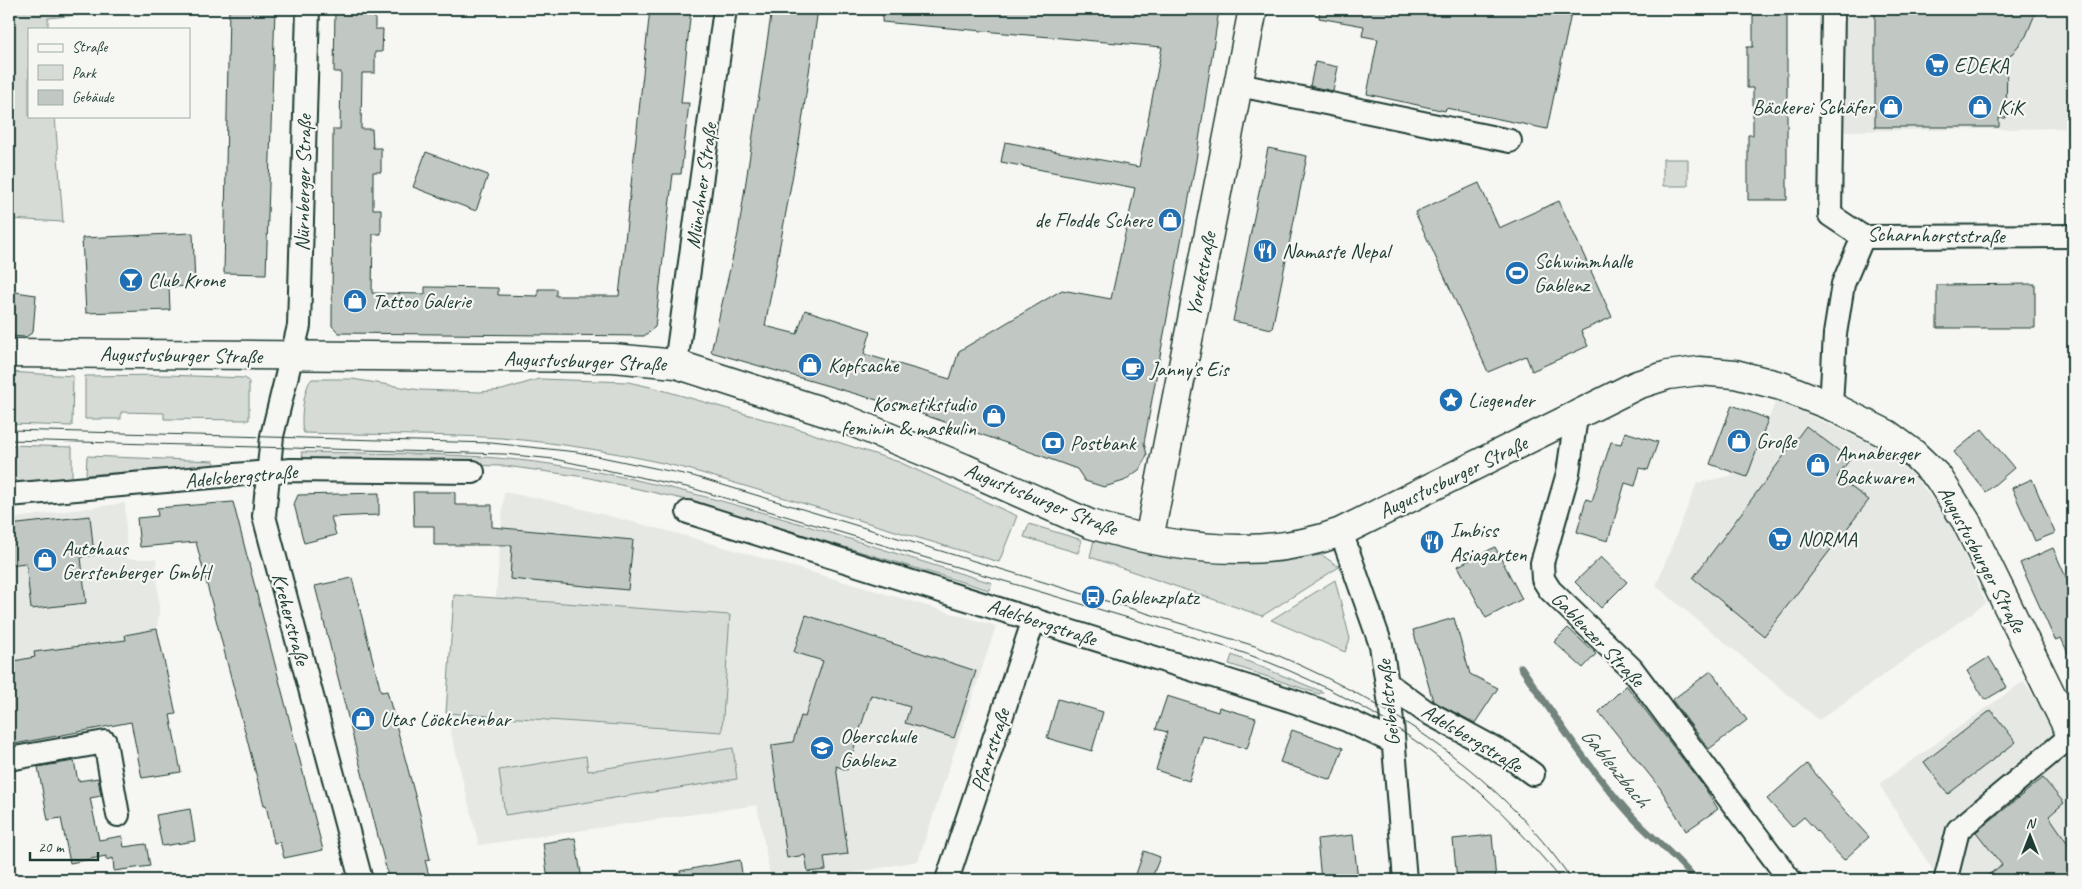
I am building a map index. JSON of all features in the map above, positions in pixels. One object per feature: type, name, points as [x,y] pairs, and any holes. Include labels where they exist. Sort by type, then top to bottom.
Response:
[{"type":"main road","name":"Yorckstraße","points":[[1149,539],[1253,9]]},
{"type":"main road","name":"Augustusburger Straße","points":[[9,353],[613,358],[676,364],[856,422],[1090,524],[1149,539],[1200,548],[1245,548],[1295,544],[1341,532],[1576,417],[1637,385],[1668,375],[1699,370],[1735,374],[1781,386],[1831,406],[1886,434],[1914,454],[1938,477],[1966,520],[2072,738]]},
{"type":"street","name":"Nürnberger Straße","points":[[293,356],[299,326],[308,9]]},
{"type":"street","name":"Münchner Straße","points":[[676,364],[725,9]]},
{"type":"street","name":"Scharnhorststraße","points":[[1833,9],[1830,215],[1863,237],[2073,236]]},
{"type":"street","points":[[1238,85],[1510,141]]},
{"type":"street","points":[[1831,406],[1835,334],[1843,284],[1863,237]]},
{"type":"street","name":"Kreherstraße","points":[[293,356],[272,436],[264,516],[361,880]]},
{"type":"street","name":"Gablenzer Straße","points":[[1576,417],[1568,472],[1542,563],[1543,579],[1550,590],[1632,669],[1790,880]]},
{"type":"street","name":"Adelsbergstraße","points":[[9,495],[112,488],[267,472],[473,472]]},
{"type":"street","name":"Adelsbergstraße","points":[[688,512],[1290,700],[1347,720],[1393,742]]},
{"type":"street","name":"Geibelstraße","points":[[1341,532],[1381,645],[1388,684],[1405,880]]},
{"type":"street","name":"Pfarrstraße","points":[[946,880],[1034,619]]},
{"type":"street","name":"Adelsbergstraße","points":[[1388,684],[1426,712],[1510,756],[1533,774]]},
{"type":"street","points":[[1948,880],[1946,878],[1958,830],[2072,738]]},
{"type":"street","points":[[9,759],[105,742],[118,815]]},
{"type":"shaded area","points":[[1843,9],[2073,9],[2073,128],[1842,131]]},
{"type":"shaded area","points":[[1776,400],[1887,451],[1919,482],[1948,519],[1986,603],[1819,720],[1656,586],[1697,483],[1748,472]]},
{"type":"shaded area","points":[[504,492],[547,500],[679,534],[996,626],[918,861],[814,880],[771,880],[757,805],[479,845],[446,713],[454,595],[496,598]]},
{"type":"shaded area","points":[[125,503],[127,559],[156,559],[159,611],[157,629],[176,714],[9,745],[9,519]]},
{"type":"shaded area","points":[[2024,681],[2073,760],[2073,880],[1939,880],[1879,784]]},
{"type":"green space","points":[[9,9],[134,9],[48,18],[48,28],[28,28],[28,118],[55,118],[63,222],[9,219]]},
{"type":"green space","points":[[1663,159],[1688,159],[1688,186],[1663,186]]},
{"type":"green space","points":[[9,372],[73,376],[72,426],[9,424]]},
{"type":"green space","points":[[167,375],[245,378],[249,382],[249,420],[164,419],[164,413],[121,412],[121,419],[85,419],[85,376]]},
{"type":"green space","points":[[312,379],[352,379],[420,390],[480,392],[502,390],[539,379],[628,382],[798,429],[899,462],[1017,516],[999,562],[688,469],[619,454],[572,446],[501,438],[304,433],[302,422],[303,405],[309,383]]},
{"type":"green space","points":[[9,445],[72,447],[72,477],[9,483]]},
{"type":"green space","points":[[301,452],[488,457],[550,464],[606,474],[717,500],[992,583],[989,590],[687,500],[585,477],[506,466],[403,464],[306,466]]},
{"type":"green space","points":[[87,456],[214,461],[215,465],[86,475]]},
{"type":"green space","points":[[1029,524],[1082,540],[1078,553],[1024,537]]},
{"type":"green space","points":[[1094,540],[1153,554],[1207,561],[1261,561],[1322,555],[1339,567],[1262,616],[1090,557]]},
{"type":"green space","points":[[1335,580],[1350,639],[1345,652],[1271,620]]},
{"type":"green space","points":[[454,595],[730,615],[722,732],[446,713]]},
{"type":"green space","points":[[1232,655],[1323,692],[1319,694],[1229,664]]},
{"type":"green space","points":[[733,748],[737,779],[505,815],[499,770],[586,756],[588,771]]},
{"type":"building","points":[[229,9],[275,9],[266,274],[224,273]]},
{"type":"building","points":[[335,9],[375,9],[375,29],[383,29],[382,52],[375,52],[375,73],[362,73],[361,129],[372,129],[373,148],[381,148],[381,172],[373,172],[373,209],[381,209],[381,234],[373,234],[372,293],[425,294],[425,287],[498,288],[498,295],[538,296],[538,289],[556,289],[556,296],[619,296],[650,9],[691,9],[681,103],[689,103],[681,174],[673,174],[655,327],[644,336],[339,333],[332,326],[333,129],[340,129],[341,72],[334,72]]},
{"type":"building","points":[[772,9],[818,9],[800,136],[765,326],[797,334],[805,310],[871,331],[864,354],[950,379],[959,351],[1062,290],[1111,299],[1135,188],[1001,162],[1005,142],[1139,167],[1162,47],[882,22],[883,9],[1219,10],[1196,160],[1144,443],[1147,455],[1140,469],[1124,481],[1104,487],[1085,481],[1077,469],[1006,443],[901,407],[711,352],[738,234]]},
{"type":"building","points":[[1320,9],[1572,9],[1547,129],[1446,108],[1445,111],[1367,94],[1378,39],[1362,36],[1364,26],[1319,18]]},
{"type":"building","points":[[1753,9],[1787,9],[1787,200],[1748,200],[1748,135],[1753,135],[1753,88],[1747,88],[1747,47],[1753,47]]},
{"type":"building","points":[[1875,9],[2037,9],[2026,36],[2007,60],[2006,118],[1999,118],[1999,127],[1875,127]]},
{"type":"building","points":[[1315,62],[1338,67],[1333,91],[1310,86]]},
{"type":"building","points":[[1268,148],[1307,156],[1272,329],[1233,321]]},
{"type":"building","points":[[426,152],[488,175],[476,211],[413,187]]},
{"type":"building","name":"Schwimmhalle Gablenz","points":[[1479,183],[1499,228],[1559,201],[1612,317],[1581,331],[1588,346],[1532,371],[1526,356],[1488,372],[1415,212]]},
{"type":"building","points":[[193,233],[195,286],[169,287],[170,310],[86,313],[82,238]]},
{"type":"building","points":[[2035,284],[2035,328],[1937,328],[1937,285]]},
{"type":"building","points":[[9,291],[36,295],[33,332],[26,337],[9,336]]},
{"type":"building","name":"Große","points":[[1732,405],[1768,419],[1747,477],[1710,464]]},
{"type":"building","name":"NORMA","points":[[1806,426],[1850,459],[1837,477],[1869,500],[1764,636],[1693,578]]},
{"type":"building","points":[[1982,429],[2014,468],[1986,492],[1954,452]]},
{"type":"building","points":[[1625,432],[1658,442],[1648,470],[1640,468],[1635,486],[1625,483],[1608,541],[1577,532],[1586,499],[1592,501],[1611,442],[1621,444]]},
{"type":"building","points":[[2032,479],[2055,533],[2035,541],[2012,488]]},
{"type":"building","points":[[413,492],[455,492],[455,505],[492,505],[492,527],[633,540],[628,590],[510,579],[512,545],[434,545],[434,526],[414,526]]},
{"type":"building","points":[[379,493],[379,515],[331,517],[336,535],[304,543],[294,504],[298,495]]},
{"type":"building","points":[[233,502],[323,850],[284,858],[280,842],[274,843],[266,805],[264,805],[196,542],[140,547],[137,518],[158,516],[157,508]]},
{"type":"building","name":"Autohaus Gerstenberger GmbH","points":[[90,516],[94,555],[81,557],[86,603],[31,609],[26,563],[9,565],[9,525]]},
{"type":"building","points":[[1495,547],[1522,599],[1486,618],[1458,566]]},
{"type":"building","points":[[2053,548],[2073,593],[2073,664],[2061,638],[2055,640],[2020,563]]},
{"type":"building","points":[[1601,557],[1627,582],[1601,608],[1575,582]]},
{"type":"building","points":[[352,578],[381,692],[387,691],[420,814],[430,859],[425,860],[430,880],[389,880],[315,586]]},
{"type":"building","name":"Oberschule Gablenz","points":[[806,615],[976,671],[954,738],[905,723],[910,707],[871,695],[847,770],[836,766],[848,854],[824,857],[826,870],[808,872],[805,855],[787,858],[772,754],[772,745],[793,742],[801,716],[805,717],[823,661],[794,652]]},
{"type":"building","points":[[1454,618],[1470,674],[1498,688],[1475,723],[1433,701],[1413,630]]},
{"type":"building","points":[[1568,628],[1596,654],[1583,668],[1554,642]]},
{"type":"building","points":[[157,629],[176,714],[170,715],[181,772],[142,778],[131,722],[9,745],[9,662],[35,657],[34,652],[126,640],[125,635]]},
{"type":"building","points":[[1989,657],[2007,687],[1985,700],[1967,671]]},
{"type":"building","points":[[1711,671],[1747,720],[1709,749],[1672,700]]},
{"type":"building","points":[[1626,685],[1704,787],[1718,809],[1686,831],[1660,788],[1599,712]]},
{"type":"building","points":[[1167,696],[1218,712],[1219,707],[1256,718],[1247,749],[1203,736],[1189,781],[1156,770],[1167,732],[1156,729]]},
{"type":"building","points":[[1058,699],[1103,712],[1092,751],[1047,738]]},
{"type":"building","points":[[1991,710],[2016,742],[1948,794],[1924,762]]},
{"type":"building","points":[[1292,730],[1343,748],[1331,780],[1280,762]]},
{"type":"building","points":[[74,761],[78,781],[98,778],[101,796],[90,798],[99,840],[122,836],[124,847],[146,844],[150,866],[114,871],[113,858],[106,860],[106,856],[70,863],[61,818],[48,820],[38,767]]},
{"type":"building","points":[[1807,764],[1832,793],[1830,794],[1869,837],[1844,860],[1804,817],[1792,827],[1767,799]]},
{"type":"building","points":[[2043,778],[2064,803],[2049,816],[2073,851],[2073,876],[2067,880],[1981,880],[2002,865],[1976,832]]},
{"type":"building","points":[[190,809],[195,841],[162,846],[156,815]]},
{"type":"building","points":[[1353,835],[1358,880],[1321,880],[1317,839]]},
{"type":"building","points":[[1492,835],[1496,880],[1457,880],[1453,839]]},
{"type":"building","points":[[575,838],[582,880],[548,880],[543,843]]},
{"type":"building","points":[[1144,851],[1160,857],[1151,880],[1134,880]]},
{"type":"building","points":[[740,860],[743,880],[681,880],[680,871]]},
{"type":"waterway","name":"Gablenzbach","points":[[1521,667],[1572,741],[1613,795],[1695,880]]},
{"type":"tram line","points":[[9,430],[491,443],[577,452],[693,476],[1255,646],[1301,666],[1389,712],[1471,770],[1508,804],[1542,840],[1572,880]]},
{"type":"tram line","points":[[9,440],[504,454],[554,459],[691,488],[1226,647],[1269,662],[1311,680],[1391,724],[1464,778],[1498,809],[1561,880]]},
{"type":"place","name":"EDEKA","points":[[1937,65]]},
{"type":"place","name":"Bäckerei Schäfer","points":[[1891,107]]},
{"type":"place","name":"KiK","points":[[1980,107]]},
{"type":"place","name":"de Flodde Schere","points":[[1170,220]]},
{"type":"place","name":"Namaste Nepal","points":[[1265,251]]},
{"type":"place","name":"Schwimmhalle Gablenz","points":[[1517,273]]},
{"type":"place","name":"Club Krone","points":[[131,280]]},
{"type":"place","name":"Tattoo Galerie","points":[[355,301]]},
{"type":"place","name":"Kopfsache","points":[[810,365]]},
{"type":"place","name":"Janny's Eis","points":[[1133,369]]},
{"type":"place","name":"Liegender","points":[[1451,400]]},
{"type":"place","name":"Kosmetikstudio feminin & maskulin","points":[[994,416]]},
{"type":"place","name":"Große","points":[[1739,441]]},
{"type":"place","name":"Postbank","points":[[1053,443]]},
{"type":"place","name":"Annaberger Backwaren","points":[[1818,465]]},
{"type":"place","name":"NORMA","points":[[1780,539]]},
{"type":"place","name":"Imbiss Asiagarten","points":[[1432,542]]},
{"type":"place","name":"Autohaus Gerstenberger GmbH","points":[[45,560]]},
{"type":"place","name":"Gablenzplatz","points":[[1093,597]]},
{"type":"place","name":"Utas Löckchenbar","points":[[363,719]]},
{"type":"place","name":"Oberschule Gablenz","points":[[822,748]]}]
